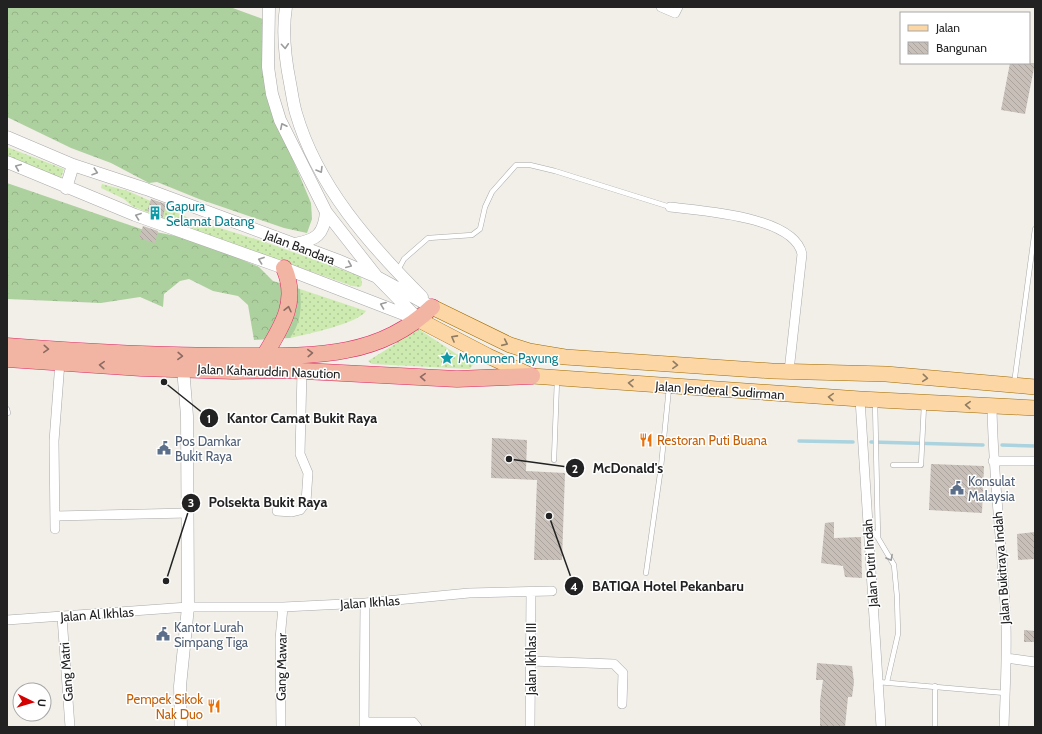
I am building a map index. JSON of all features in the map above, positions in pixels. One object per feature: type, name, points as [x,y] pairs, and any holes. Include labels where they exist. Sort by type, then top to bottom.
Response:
[{"type":"highway","points":[[264,356],[282,327],[287,311],[290,288],[289,280],[284,268]]},
{"type":"highway","name":"Jalan Kaharuddin Nasution","points":[[7,359],[60,362],[141,361],[181,357],[264,356],[347,350],[394,335],[419,320],[432,307]]},
{"type":"highway","name":"Jalan Kaharuddin Nasution","points":[[7,346],[141,361],[183,368],[233,371],[302,371],[457,379],[532,376]]},
{"type":"main road","name":"Jalan Jenderal Sudirman","points":[[432,307],[510,345],[544,354],[643,363],[789,371],[886,374],[1035,387]]},
{"type":"main road","name":"Jalan Jenderal Sudirman","points":[[419,320],[488,356],[532,376],[860,399],[1035,408]]},
{"type":"main road","points":[[879,400],[886,374]]},
{"type":"street","points":[[269,7],[268,67],[272,94],[280,120],[326,212],[377,277],[419,320]]},
{"type":"street","points":[[286,7],[284,37],[286,64],[296,113],[315,161],[355,223],[397,271],[432,307]]},
{"type":"street","points":[[662,7],[677,10]]},
{"type":"street","name":"Jalan Bandara","points":[[7,137],[73,164],[146,189],[377,277],[432,307]]},
{"type":"street","name":"Jalan Bandara","points":[[7,162],[66,188],[135,215],[284,268],[419,320]]},
{"type":"street","points":[[66,188],[73,164]]},
{"type":"street","points":[[670,207],[751,218],[791,236],[797,242],[802,254],[789,371]]},
{"type":"street","points":[[293,244],[310,241],[316,236],[323,229],[326,212]]},
{"type":"street","points":[[55,529],[54,441],[60,362]]},
{"type":"street","points":[[181,727],[180,686],[188,607],[187,416],[183,368]]},
{"type":"street","points":[[277,511],[292,512],[300,510],[306,502],[308,473],[300,454],[302,371]]},
{"type":"street","name":"Jalan Putri Indah","points":[[860,399],[868,526],[882,682],[882,727]]},
{"type":"street","name":"Jalan Bukitraya Indah","points":[[992,406],[993,461],[1006,623],[1004,727]]},
{"type":"street","points":[[993,461],[1035,461]]},
{"type":"street","points":[[54,516],[188,513]]},
{"type":"street","name":"Jalan Ikhlas","points":[[188,607],[283,607],[365,603],[469,593],[552,591]]},
{"type":"street","name":"Jalan Ikhlas III","points":[[530,727],[531,592]]},
{"type":"street","points":[[365,603],[364,725],[413,722],[417,727]]},
{"type":"street","name":"Jalan Al Ikhlas","points":[[7,620],[188,607]]},
{"type":"street","name":"Gang Mawar","points":[[281,727],[280,639],[283,607]]},
{"type":"street","name":"Gang Matri","points":[[62,617],[70,727]]},
{"type":"street","points":[[1006,658],[1035,662]]},
{"type":"street","points":[[531,661],[614,664],[622,673],[622,704]]},
{"type":"lane","points":[[397,271],[404,259],[428,238],[472,235],[480,228],[485,207],[492,192],[516,165],[530,165],[555,171],[670,207]]},
{"type":"lane","points":[[1014,386],[1035,229]]},
{"type":"lane","points":[[554,460],[557,378]]},
{"type":"lane","points":[[646,573],[661,467],[670,386]]},
{"type":"lane","points":[[878,538],[874,432],[879,400]]},
{"type":"lane","points":[[893,465],[921,466],[921,433],[924,402]]},
{"type":"lane","points":[[868,526],[878,538],[894,565],[897,597],[898,634],[882,682],[1005,693]]},
{"type":"lane","points":[[935,686],[935,727]]},
{"type":"green space","points":[[7,7],[230,7],[263,19],[262,50],[272,109],[311,203],[312,219],[307,233],[284,228],[199,199],[157,182],[149,183],[111,163],[71,148],[7,117]]},
{"type":"green space","points":[[7,147],[64,169],[60,181],[7,157]]},
{"type":"green space","points":[[7,183],[141,229],[196,240],[259,267],[273,281],[300,289],[300,315],[294,332],[290,338],[254,340],[248,305],[238,296],[213,291],[189,279],[180,281],[164,294],[163,307],[140,297],[101,303],[7,299]]},
{"type":"green space","points":[[102,184],[128,191],[191,219],[265,242],[357,275],[361,277],[362,285],[360,287],[352,286],[163,219],[132,206],[124,199],[101,188]]},
{"type":"green space","points":[[300,289],[366,311],[361,316],[342,324],[290,338],[298,321]]},
{"type":"green space","points":[[414,326],[458,355],[475,362],[470,369],[372,364],[368,361],[395,344]]},
{"type":"building","points":[[1035,63],[1025,114],[1001,110],[1010,64]]},
{"type":"building","points":[[151,199],[166,204],[163,217],[147,211]]},
{"type":"building","points":[[143,226],[158,231],[155,243],[139,238]]},
{"type":"building","points":[[492,438],[527,440],[526,471],[565,473],[562,560],[534,560],[537,480],[491,478]]},
{"type":"building","name":"Konsulat Malaysia","points":[[931,464],[984,466],[982,513],[929,510]]},
{"type":"building","points":[[834,522],[834,538],[861,537],[862,578],[845,577],[843,566],[821,563],[825,523]]},
{"type":"building","points":[[1035,532],[1035,559],[1018,560],[1017,534]]},
{"type":"building","points":[[1024,630],[1035,631],[1035,642],[1024,642]]},
{"type":"building","points":[[817,663],[852,666],[854,682],[852,697],[848,697],[845,727],[820,726],[820,701],[823,680],[816,680]]},
{"type":"waterway","points":[[799,441],[853,442]]},
{"type":"waterway","points":[[871,442],[983,445]]},
{"type":"waterway","points":[[1002,445],[1035,446]]},
{"type":"place","name":"Gapura Selamat Datang","points":[[155,213]]},
{"type":"place","name":"Monumen Payung","points":[[447,358]]},
{"type":"place","name":"Kantor Camat Bukit Raya","points":[[164,382]]},
{"type":"place","name":"Restoran Puti Buana","points":[[646,440]]},
{"type":"place","name":"Pos Damkar Bukit Raya","points":[[164,448]]},
{"type":"place","name":"McDonald's","points":[[509,459]]},
{"type":"place","name":"Konsulat Malaysia","points":[[957,488]]},
{"type":"place","name":"BATIQA Hotel Pekanbaru","points":[[549,516]]},
{"type":"place","name":"Polsekta Bukit Raya","points":[[166,581]]},
{"type":"place","name":"Kantor Lurah Simpang Tiga","points":[[163,634]]},
{"type":"place","name":"Pempek Sikok Nak Duo","points":[[214,706]]}]
